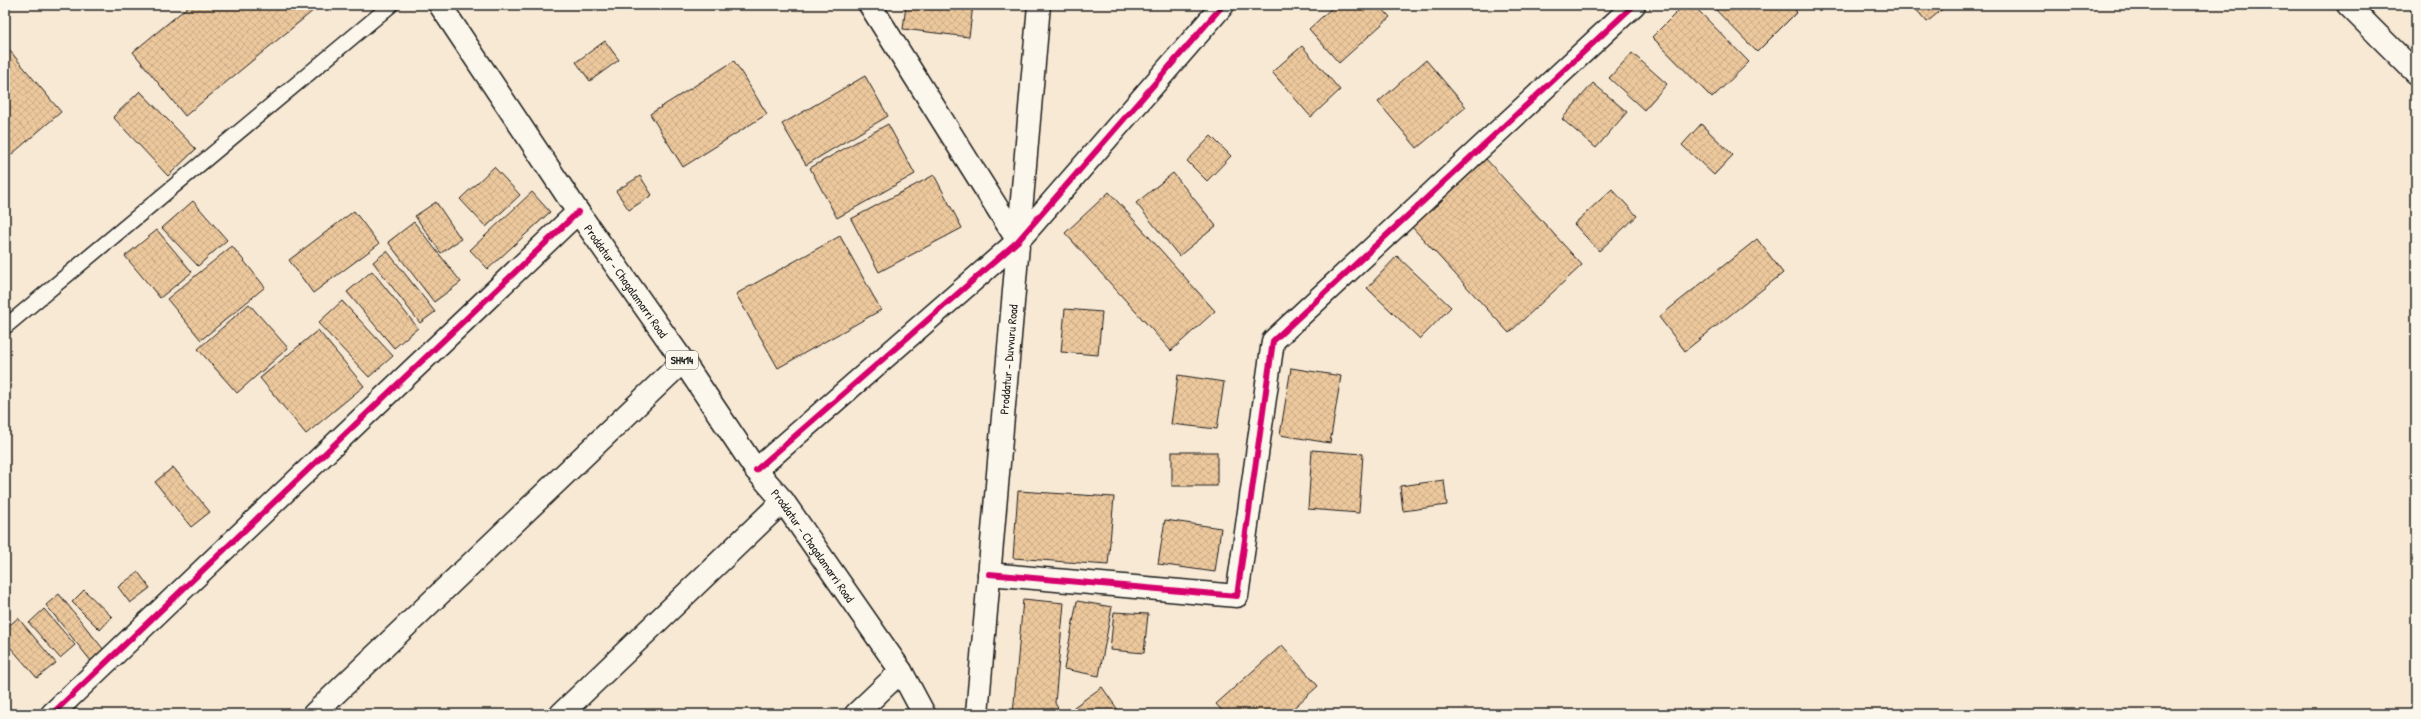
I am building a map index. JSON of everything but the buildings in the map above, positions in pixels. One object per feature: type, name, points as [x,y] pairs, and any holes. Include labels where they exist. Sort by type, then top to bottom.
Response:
[{"type":"street","name":"Proddatur - Chagalamarri Road","points":[[440,5],[578,212],[683,361],[756,470],[783,502],[901,671],[924,714]]},
{"type":"street","points":[[870,5],[1018,241]]},
{"type":"street","name":"Proddatur - Duvvuru Road","points":[[977,714],[1039,5]]},
{"type":"street","points":[[756,470],[1018,241],[1223,5]]},
{"type":"street","points":[[989,574],[1237,596],[1273,341],[1634,5]]},
{"type":"street","points":[[2348,5],[2416,73]]},
{"type":"street","points":[[52,714],[578,212]]},
{"type":"street","points":[[314,714],[683,361]]},
{"type":"street","points":[[561,714],[783,502]]},
{"type":"street","points":[[856,714],[901,671]]},
{"type":"lane","points":[[5,327],[391,5]]},
{"type":"cycle path","points":[[756,470],[1018,241],[1223,5]]},
{"type":"cycle path","points":[[989,574],[1237,596],[1273,341],[1634,5]]},
{"type":"cycle path","points":[[52,714],[578,212]]}]
